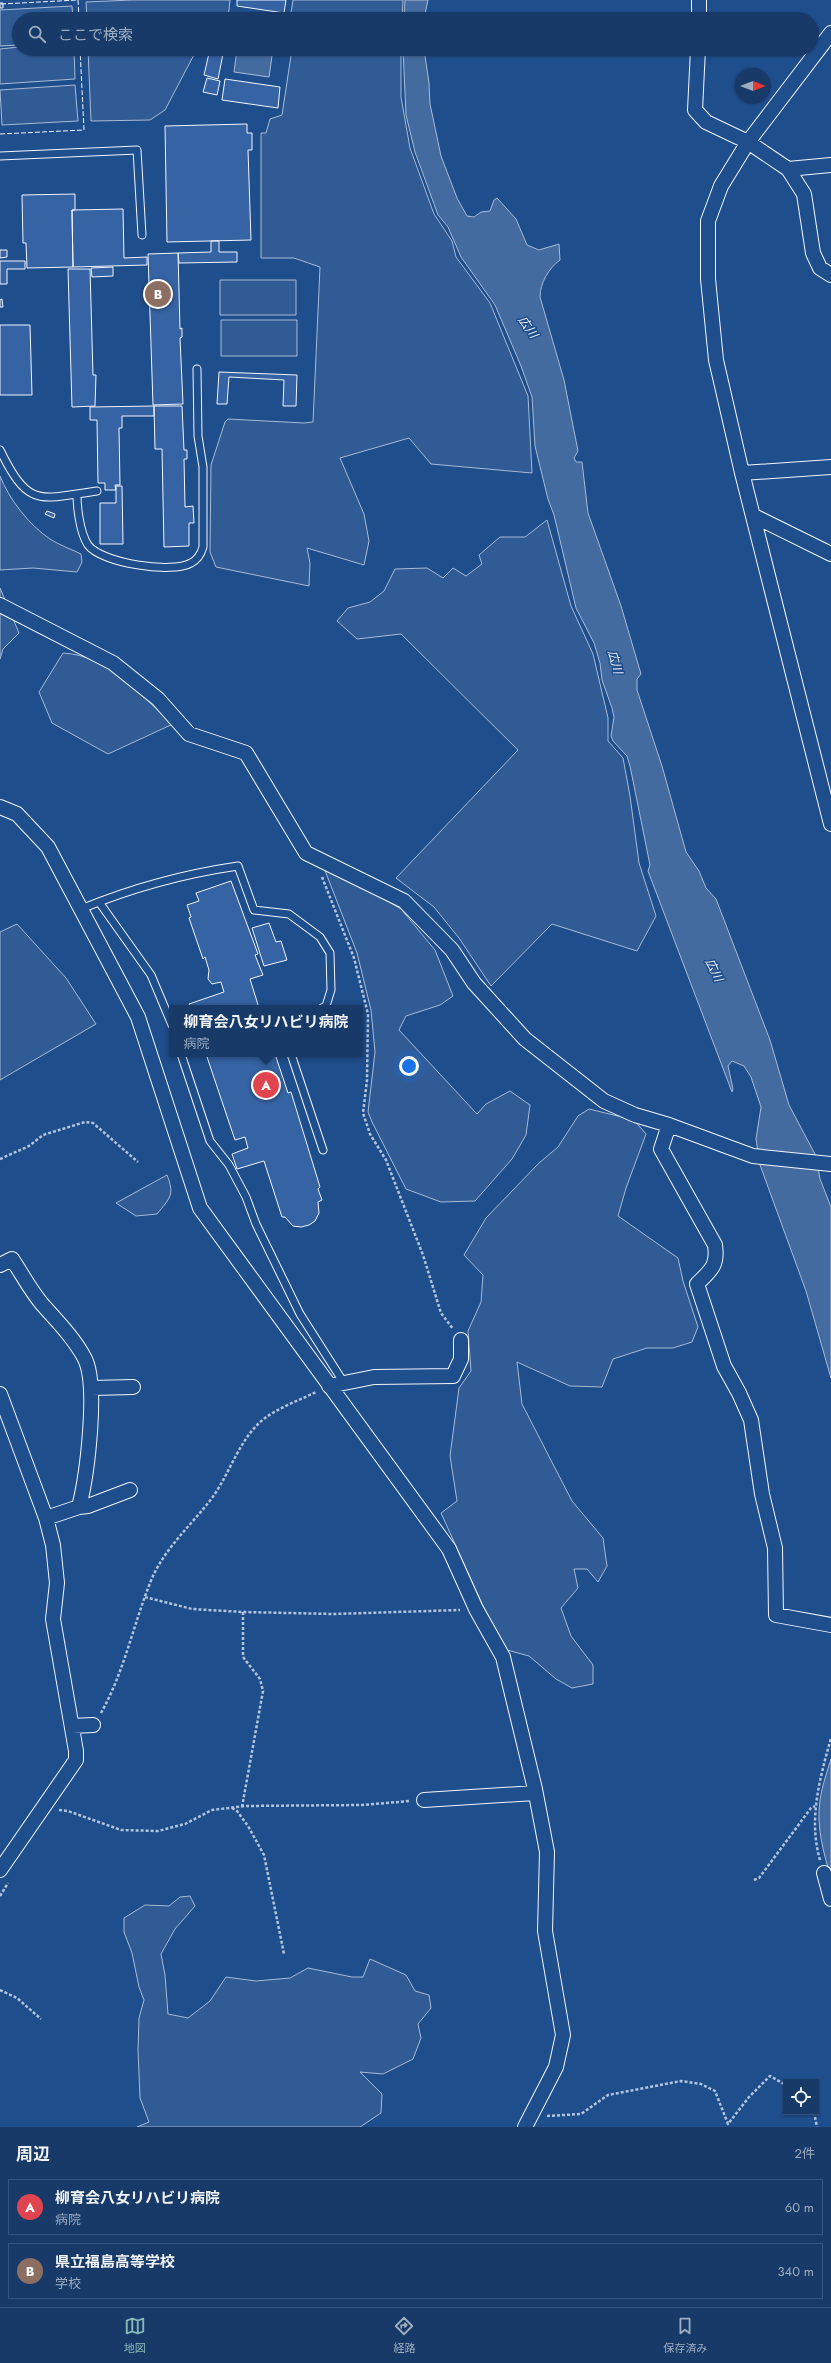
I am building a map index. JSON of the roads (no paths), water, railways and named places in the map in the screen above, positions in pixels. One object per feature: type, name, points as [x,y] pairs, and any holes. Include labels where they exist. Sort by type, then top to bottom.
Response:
[{"type":"street","points":[[698,0],[699,12]]},
{"type":"street","points":[[819,49],[831,33]]},
{"type":"street","points":[[698,56],[695,110],[706,122],[748,142],[788,169],[804,194],[813,253],[820,268],[831,275]]},
{"type":"street","points":[[813,56],[748,142],[721,186],[708,221],[708,279],[716,360],[742,473],[831,824]]},
{"type":"street","points":[[788,169],[831,165]]},
{"type":"street","points":[[742,473],[831,467]]},
{"type":"street","points":[[754,516],[831,554]]},
{"type":"street","points":[[0,605],[113,663],[158,699],[189,734],[246,753],[306,853],[404,901],[452,950],[474,983],[525,1039],[604,1101],[635,1115],[668,1125],[753,1156],[829,1164]]},
{"type":"street","points":[[0,808],[17,814],[48,847],[138,1017],[200,1208],[449,1548],[476,1609],[503,1657],[535,1792],[547,1852],[545,1931],[563,2036],[556,2067],[528,2122]]},
{"type":"street","points":[[668,1125],[661,1149],[715,1245],[717,1258],[712,1269],[697,1284],[724,1366],[739,1393],[751,1420],[762,1494],[776,1548],[776,1615],[831,1625]]},
{"type":"street","points":[[0,1264],[12,1259],[41,1303],[64,1328],[85,1358],[91,1388],[90,1434],[79,1507]]},
{"type":"street","points":[[329,1386],[374,1377],[452,1376],[461,1359],[461,1340]]},
{"type":"street","points":[[91,1388],[133,1387]]},
{"type":"street","points":[[0,1394],[46,1518],[53,1545],[57,1583],[53,1619],[72,1726],[76,1760],[6,1873]]},
{"type":"street","points":[[46,1518],[79,1507],[88,1506],[130,1490]]},
{"type":"street","points":[[72,1726],[93,1725]]},
{"type":"street","points":[[424,1800],[535,1792]]},
{"type":"street","points":[[824,1873],[831,1899]]},
{"type":"lane","points":[[0,156],[137,150],[142,235]]},
{"type":"lane","points":[[77,494],[77,510],[88,544],[96,552],[110,560],[168,568],[191,563],[201,554],[203,547],[203,467],[198,436],[197,369]]},
{"type":"lane","points":[[0,450],[13,475],[28,492],[47,499],[97,491]]},
{"type":"lane","points":[[81,909],[122,892],[195,872],[238,866],[254,910],[289,914],[320,937],[330,953],[331,990],[326,1005]]},
{"type":"lane","points":[[99,902],[150,976],[169,1018]]},
{"type":"lane","points":[[182,1057],[210,1140],[229,1165],[246,1197],[256,1224],[300,1314],[344,1383]]},
{"type":"lane","points":[[292,1057],[323,1150]]},
{"type":"water","points":[[405,0],[428,0],[425,12],[404,12]]},
{"type":"water","points":[[236,56],[272,56],[269,77],[234,72]]},
{"type":"water","name":"広川","points":[[403,56],[425,56],[430,104],[441,156],[457,198],[467,216],[474,217],[481,212],[490,211],[494,200],[497,198],[516,219],[527,245],[539,250],[559,244],[560,260],[552,267],[543,281],[540,297],[564,380],[578,451],[574,458],[576,462],[582,462],[588,513],[621,606],[641,674],[637,679],[637,690],[662,766],[686,852],[699,871],[706,888],[716,899],[770,1040],[789,1105],[816,1156],[820,1179],[831,1207],[831,1378],[806,1291],[760,1165],[756,1139],[761,1107],[751,1077],[744,1066],[732,1061],[728,1066],[733,1089],[732,1092],[648,871],[650,865],[630,766],[627,756],[613,741],[611,736],[614,717],[612,708],[602,680],[600,663],[594,643],[576,608],[554,515],[548,499],[535,446],[532,397],[521,366],[495,305],[461,257],[448,227],[438,215],[415,152],[406,115]]},
{"type":"water","points":[[831,1759],[831,1879],[821,1840],[819,1810],[822,1790]]},
{"type":"place","name":"県立福島高等学校","points":[[158,294]]},
{"type":"place","name":"柳育会八女リハビリ病院","points":[[266,1085]]}]
